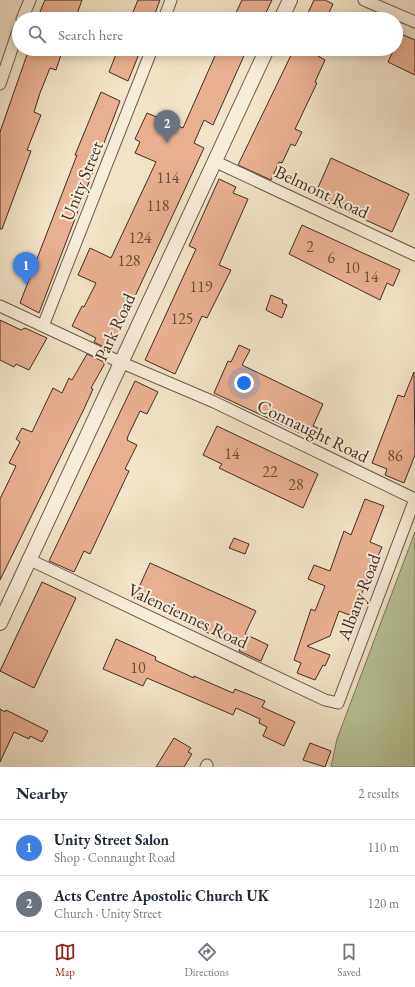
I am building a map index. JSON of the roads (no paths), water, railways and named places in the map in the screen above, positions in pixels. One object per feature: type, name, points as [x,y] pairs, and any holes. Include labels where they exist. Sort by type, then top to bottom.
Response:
[{"type":"street","points":[[25,12],[30,0]]},
{"type":"street","points":[[167,12],[171,0]]},
{"type":"street","points":[[284,12],[290,0]]},
{"type":"street","points":[[364,0],[392,12]]},
{"type":"street","points":[[403,17],[415,22]]},
{"type":"street","points":[[0,84],[12,49]]},
{"type":"street","name":"Unity Street","points":[[43,326],[149,56]]},
{"type":"street","name":"Park Road","points":[[0,623],[28,559],[264,56]]},
{"type":"street","name":"Belmont Road","points":[[214,161],[415,255]]},
{"type":"street","name":"Connaught Road","points":[[0,306],[120,362],[214,402],[415,499]]},
{"type":"street","name":"Albany Road","points":[[333,703],[338,703],[415,499]]},
{"type":"street","name":"Valenciennes Road","points":[[28,559],[333,703]]},
{"type":"place","name":"Acts Centre Apostolic Church UK","points":[[167,143]]},
{"type":"place","name":"Unity Street Salon","points":[[26,285]]}]
